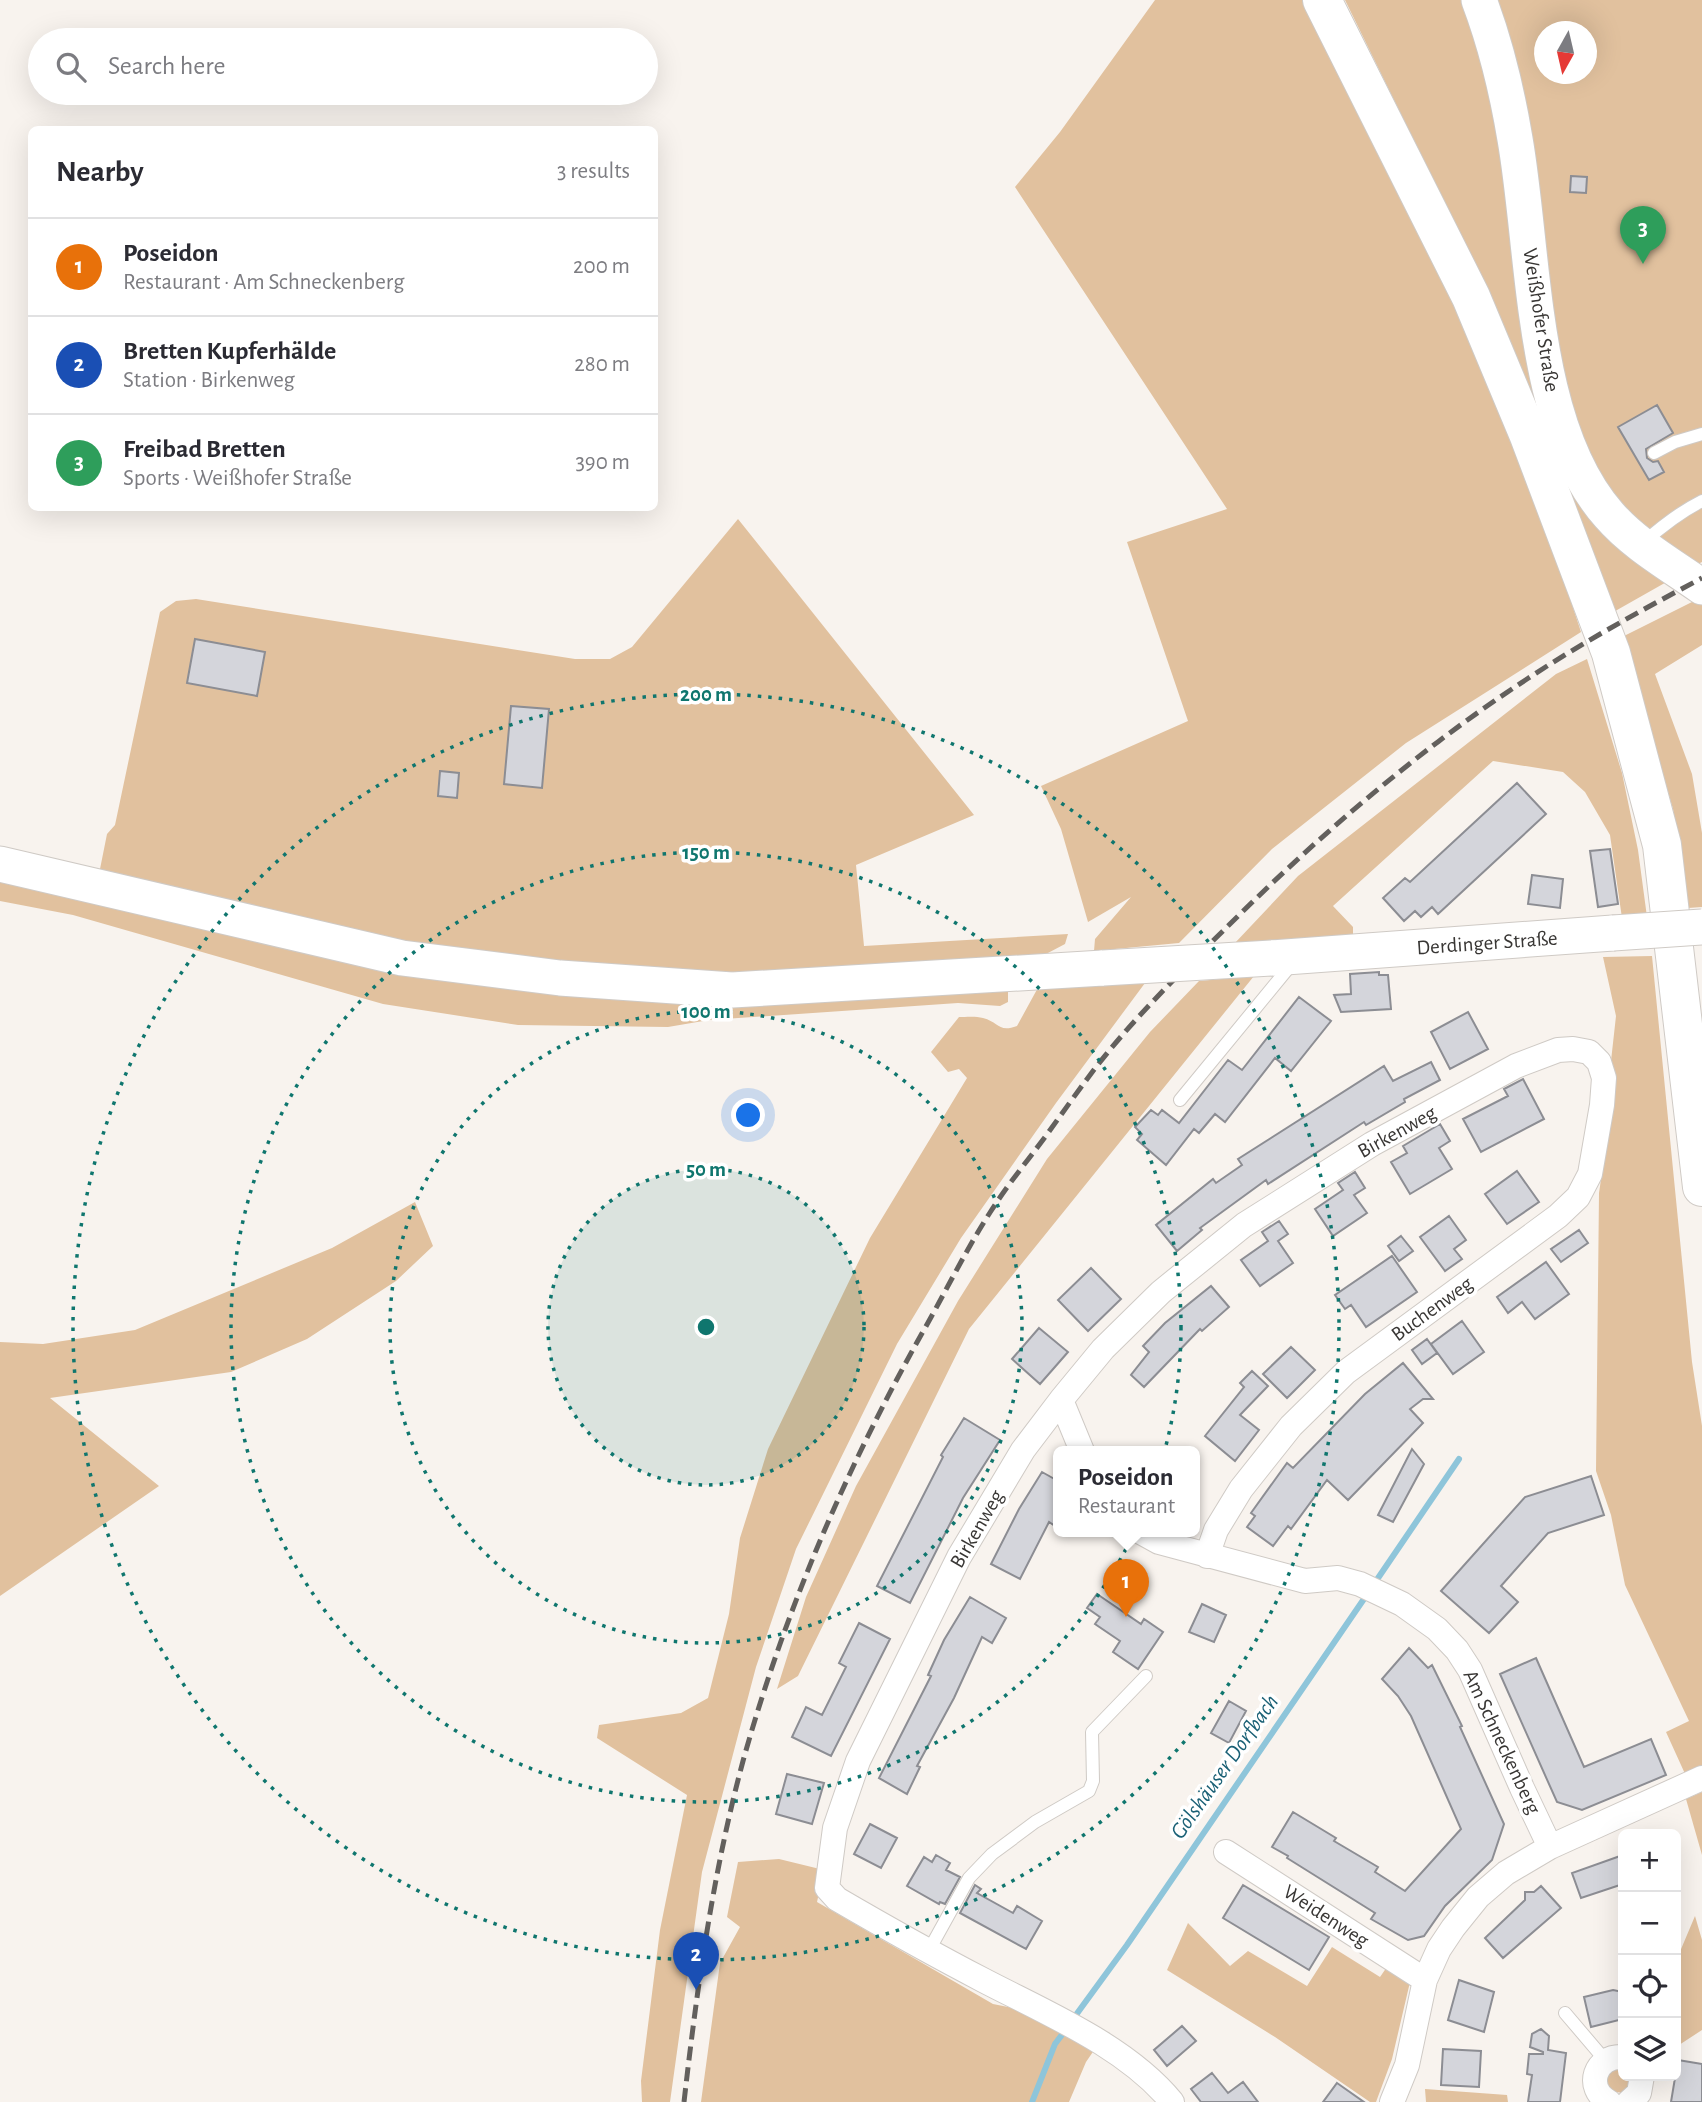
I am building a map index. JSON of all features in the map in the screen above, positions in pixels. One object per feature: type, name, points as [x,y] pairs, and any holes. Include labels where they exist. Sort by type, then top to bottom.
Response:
[{"type":"main road","points":[[1322,0],[1471,297],[1529,436],[1611,653],[1662,845],[1702,1187]]},
{"type":"main road","name":"Weißhofer Straße","points":[[1479,0],[1496,45],[1516,139],[1539,328],[1560,427],[1573,458],[1603,507],[1642,544],[1702,587]]},
{"type":"main road","name":"Derdinger Straße","points":[[0,864],[402,958],[560,978],[732,990],[1280,958],[1702,927]]},
{"type":"street","name":"Birkenweg","points":[[1172,2102],[1134,2065],[1052,2016],[928,1952],[837,1899],[827,1888],[835,1828],[858,1761],[959,1557],[1023,1450],[1102,1349],[1161,1292],[1244,1225],[1372,1144],[1516,1066],[1558,1050],[1588,1052]]},
{"type":"street","name":"Buchenweg","points":[[1207,1556],[1216,1530],[1241,1489],[1291,1426],[1337,1381],[1558,1216],[1578,1197],[1590,1174],[1604,1077],[1600,1062],[1588,1052]]},
{"type":"street","points":[[1061,1399],[1080,1446]]},
{"type":"street","name":"Am Schneckenberg","points":[[1150,1537],[1207,1556],[1305,1581],[1338,1578],[1360,1584],[1402,1604],[1437,1629],[1457,1650],[1470,1670],[1550,1847]]},
{"type":"street","points":[[1392,2102],[1407,2065],[1425,1980],[1453,1928],[1478,1897],[1506,1872],[1550,1847],[1702,1779]]},
{"type":"street","name":"Weidenweg","points":[[1226,1852],[1368,1947],[1425,1980]]},
{"type":"street","points":[[1609,2102],[1600,2095],[1594,2080],[1600,2066],[1614,2059]]},
{"type":"street","points":[[1407,2065],[1412,2102]]},
{"type":"street","points":[[1629,2102],[1639,2093],[1641,2081]]},
{"type":"lane","points":[[1654,453],[1675,442],[1702,434]]},
{"type":"lane","points":[[1642,544],[1654,531],[1702,501]]},
{"type":"lane","points":[[1180,1100],[1286,971],[1280,958]]},
{"type":"lane","points":[[928,1952],[969,1878],[992,1854],[1035,1822],[1089,1791],[1093,1781],[1092,1731],[1146,1676]]},
{"type":"lane","points":[[1566,2013],[1614,2059]]},
{"type":"shaded area","points":[[1155,0],[1303,0],[1383,146],[1501,409],[1581,632],[1406,743],[1272,849],[1179,943],[1094,951],[1095,939],[1131,897],[1088,922],[1061,829],[1041,786],[1188,721],[1127,542],[1227,509],[1015,187],[1060,132]]},
{"type":"shaded area","points":[[1345,0],[1465,0],[1490,85],[1554,446],[1482,280]]},
{"type":"shaded area","points":[[1488,0],[1702,0],[1702,562],[1696,565],[1622,513],[1567,428]]},
{"type":"shaded area","points":[[1558,471],[1670,580],[1610,614]]},
{"type":"shaded area","points":[[738,519],[974,815],[856,865],[864,946],[1068,934],[1065,944],[1046,954],[694,979],[365,942],[100,869],[107,834],[115,825],[160,612],[176,601],[196,599],[575,659],[610,659],[632,647]]},
{"type":"shaded area","points":[[1698,599],[1702,602],[1702,645],[1655,674],[1692,774],[1702,833],[1702,907],[1688,908],[1673,809],[1622,637]]},
{"type":"shaded area","points":[[1587,659],[1622,773],[1638,850],[1647,917],[1622,918],[1610,835],[1585,792],[1563,772],[1493,761],[1333,906],[1353,927],[1353,936],[1234,944],[1298,876],[1556,674]]},
{"type":"shaded area","points":[[0,875],[418,974],[1002,985],[1008,991],[1008,1002],[1000,1006],[958,1003],[709,1020],[668,1027],[518,1025],[383,1004],[73,915],[0,901]]},
{"type":"shaded area","points":[[1652,956],[1692,1362],[1702,1426],[1702,1769],[1686,1776],[1666,1732],[1689,1721],[1625,1585],[1611,1515],[1596,1471],[1599,1193],[1616,1077],[1611,1061],[1616,1016],[1603,957]]},
{"type":"shaded area","points":[[1254,976],[969,1329],[798,1676],[777,1689],[806,1597],[856,1486],[958,1301],[1047,1159],[1150,1032],[1199,981]]},
{"type":"shaded area","points":[[1145,983],[961,1238],[897,1344],[796,1549],[756,1667],[702,1872],[670,2102],[642,2102],[641,2081],[660,1930],[687,1795],[597,1738],[599,1725],[681,1713],[708,1698],[729,1614],[740,1538],[768,1449],[870,1238],[967,1078],[959,1069],[948,1072],[931,1052],[959,1017],[983,1018],[1002,1028],[1017,1026],[1040,984]]},
{"type":"shaded area","points":[[415,1202],[433,1246],[396,1281],[307,1339],[231,1372],[50,1398],[159,1486],[0,1596],[0,1342],[43,1344],[135,1330],[332,1248]]},
{"type":"shaded area","points":[[1702,1792],[1702,1855],[1686,1799]]},
{"type":"shaded area","points":[[779,1859],[824,1870],[817,1902],[993,2004],[1052,2016],[1099,2043],[1086,2062],[1069,2102],[701,2102],[720,1963],[740,1927],[727,1917],[738,1862]]},
{"type":"shaded area","points":[[1695,1916],[1702,1940],[1702,2030],[1681,2044],[1681,1955]]},
{"type":"shaded area","points":[[1188,1923],[1230,1966],[1248,1951],[1307,1986],[1332,1947],[1380,1977],[1389,1964],[1410,1982],[1392,2059],[1376,2102],[1370,2102],[1275,2037],[1167,1970]]},
{"type":"shaded area","points":[[1618,2069],[1618,2081],[1629,2081],[1629,2087],[1623,2093],[1610,2091],[1606,2076],[1608,2072]]},
{"type":"shaded area","points":[[1425,2089],[1507,2095],[1508,2102],[1426,2102]]},
{"type":"building","points":[[1571,176],[1587,177],[1586,193],[1570,192]]},
{"type":"building","points":[[1657,405],[1673,433],[1646,449],[1647,458],[1653,462],[1658,461],[1664,472],[1649,480],[1618,427]]},
{"type":"building","points":[[195,639],[265,652],[257,696],[187,683]]},
{"type":"building","points":[[511,706],[549,709],[542,788],[504,784]]},
{"type":"building","points":[[440,771],[459,773],[457,798],[438,796]]},
{"type":"building","points":[[1517,783],[1546,814],[1438,914],[1432,907],[1421,917],[1415,911],[1404,921],[1383,898],[1405,878],[1410,882]]},
{"type":"building","points":[[1610,849],[1618,904],[1598,907],[1590,851]]},
{"type":"building","points":[[1532,875],[1563,879],[1560,908],[1528,904]]},
{"type":"building","points":[[1379,972],[1379,975],[1388,975],[1391,1009],[1341,1012],[1334,995],[1351,994],[1350,974]]},
{"type":"building","points":[[1299,997],[1331,1021],[1291,1071],[1275,1058],[1225,1122],[1215,1114],[1199,1133],[1194,1129],[1166,1165],[1137,1140],[1142,1134],[1135,1127],[1151,1110],[1158,1115],[1162,1110],[1179,1123],[1228,1060],[1242,1070]]},
{"type":"building","points":[[1468,1012],[1488,1049],[1450,1069],[1431,1032]]},
{"type":"building","points":[[1431,1062],[1440,1080],[1404,1099],[1405,1102],[1366,1125],[1364,1122],[1268,1184],[1266,1180],[1200,1228],[1202,1230],[1177,1251],[1156,1225],[1213,1179],[1216,1183],[1242,1165],[1238,1159],[1384,1066],[1393,1081]]},
{"type":"building","points":[[1523,1079],[1544,1119],[1481,1152],[1463,1119],[1508,1096],[1504,1089]]},
{"type":"building","points":[[1440,1124],[1450,1141],[1439,1148],[1452,1169],[1410,1194],[1391,1162],[1407,1153],[1403,1146]]},
{"type":"building","points":[[1517,1171],[1539,1202],[1507,1224],[1485,1194]]},
{"type":"building","points":[[1355,1172],[1365,1188],[1354,1195],[1367,1213],[1333,1236],[1315,1209],[1343,1190],[1338,1183]]},
{"type":"building","points":[[1449,1216],[1466,1240],[1454,1249],[1462,1259],[1445,1271],[1420,1237]]},
{"type":"building","points":[[1279,1221],[1288,1234],[1278,1241],[1293,1263],[1260,1286],[1241,1260],[1268,1241],[1262,1232]]},
{"type":"building","points":[[1579,1230],[1588,1243],[1561,1262],[1551,1249]]},
{"type":"building","points":[[1401,1236],[1413,1251],[1399,1261],[1388,1246]]},
{"type":"building","points":[[1392,1256],[1417,1292],[1366,1327],[1351,1305],[1345,1309],[1335,1295]]},
{"type":"building","points":[[1546,1262],[1569,1294],[1535,1319],[1522,1302],[1508,1313],[1497,1297]]},
{"type":"building","points":[[1091,1268],[1121,1299],[1088,1331],[1058,1300]]},
{"type":"building","points":[[1211,1286],[1229,1307],[1202,1331],[1200,1329],[1144,1387],[1131,1375],[1149,1352],[1143,1346],[1165,1323]]},
{"type":"building","points":[[1462,1321],[1484,1352],[1453,1374],[1431,1344]]},
{"type":"building","points":[[1039,1328],[1068,1352],[1040,1384],[1012,1359]]},
{"type":"building","points":[[1427,1339],[1437,1353],[1422,1364],[1412,1350]]},
{"type":"building","points":[[1291,1347],[1315,1370],[1287,1398],[1263,1374]]},
{"type":"building","points":[[1403,1363],[1433,1399],[1423,1399],[1410,1409],[1423,1423],[1348,1500],[1327,1480],[1291,1529],[1288,1526],[1273,1546],[1247,1527],[1255,1516],[1251,1513],[1287,1463],[1293,1468],[1365,1394]]},
{"type":"building","points":[[1252,1371],[1268,1386],[1240,1415],[1259,1430],[1235,1461],[1205,1436],[1244,1387],[1240,1383]]},
{"type":"building","points":[[964,1418],[1000,1440],[963,1498],[910,1603],[877,1586],[943,1457],[941,1455]]},
{"type":"building","points":[[1412,1449],[1424,1464],[1393,1522],[1378,1515]]},
{"type":"building","points":[[1042,1472],[1053,1478],[1053,1525],[1049,1522],[1020,1579],[991,1564],[1019,1509]]},
{"type":"building","points":[[1591,1476],[1604,1515],[1548,1533],[1501,1586],[1518,1602],[1489,1633],[1441,1591],[1525,1497]]},
{"type":"building","points":[[1097,1594],[1141,1624],[1144,1619],[1163,1632],[1138,1669],[1113,1652],[1120,1641],[1095,1624],[1100,1617],[1087,1608]]},
{"type":"building","points":[[970,1597],[1006,1618],[992,1643],[982,1637],[954,1698],[917,1766],[920,1767],[907,1794],[879,1778],[931,1676],[928,1675],[944,1640]]},
{"type":"building","points":[[1202,1604],[1226,1615],[1214,1642],[1189,1632]]},
{"type":"building","points":[[859,1623],[890,1639],[831,1756],[792,1737],[806,1707],[822,1715],[846,1667],[839,1663]]},
{"type":"building","points":[[1409,1648],[1428,1668],[1432,1665],[1462,1726],[1460,1727],[1504,1824],[1492,1860],[1445,1906],[1424,1936],[1408,1940],[1371,1919],[1375,1913],[1272,1847],[1293,1812],[1378,1867],[1375,1872],[1405,1891],[1461,1829],[1411,1716],[1398,1696],[1382,1679]]},
{"type":"building","points":[[1536,1658],[1584,1767],[1651,1739],[1666,1775],[1582,1810],[1557,1802],[1500,1674]]},
{"type":"building","points":[[1229,1701],[1246,1711],[1229,1743],[1211,1733]]},
{"type":"building","points":[[787,1774],[824,1783],[812,1824],[776,1814]]},
{"type":"building","points":[[870,1824],[897,1838],[881,1868],[854,1854]]},
{"type":"building","points":[[936,1855],[950,1863],[946,1870],[960,1877],[945,1904],[939,1904],[907,1886],[924,1857],[932,1862]]},
{"type":"building","points":[[1618,1857],[1618,1886],[1581,1898],[1572,1873]]},
{"type":"building","points":[[975,1885],[981,1889],[977,1893],[1013,1913],[1017,1906],[1042,1921],[1026,1949],[960,1913]]},
{"type":"building","points":[[1243,1885],[1329,1937],[1309,1970],[1223,1918]]},
{"type":"building","points":[[1541,1886],[1561,1908],[1503,1958],[1485,1938],[1525,1900],[1525,1892],[1534,1892]]},
{"type":"building","points":[[1459,1980],[1494,1992],[1484,2032],[1448,2020]]},
{"type":"building","points":[[1618,1991],[1618,2020],[1591,2027],[1584,1997]]},
{"type":"building","points":[[1182,2026],[1196,2041],[1167,2066],[1154,2050]]},
{"type":"building","points":[[1541,2029],[1549,2036],[1548,2050],[1566,2053],[1560,2102],[1528,2102],[1532,2075],[1527,2074],[1529,2054],[1543,2054],[1530,2047],[1532,2034]]},
{"type":"building","points":[[1443,2049],[1481,2051],[1479,2087],[1441,2085]]},
{"type":"building","points":[[1681,2060],[1702,2064],[1702,2102],[1671,2102],[1674,2081],[1681,2081]]},
{"type":"building","points":[[1212,2073],[1228,2093],[1243,2082],[1258,2102],[1201,2102],[1191,2089]]},
{"type":"building","points":[[1337,2083],[1364,2102],[1323,2102]]},
{"type":"waterway","name":"Gölshäuser Dorfbach","points":[[1374,1584],[1459,1459]]},
{"type":"waterway","name":"Gölshäuser Dorfbach","points":[[1073,2019],[1127,1945],[1368,1593]]},
{"type":"waterway","name":"Gölshäuser Dorfbach","points":[[1032,2102],[1055,2044],[1067,2028]]},
{"type":"railway","points":[[684,2102],[700,1973],[723,1845],[743,1761],[778,1649],[821,1539],[870,1432],[965,1254],[998,1201],[1093,1071],[1139,1016],[1259,895],[1332,829],[1407,766],[1527,679],[1591,639],[1702,578]]},
{"type":"place","name":"Freibad Bretten","points":[[1643,264]]},
{"type":"place","name":"Poseidon","points":[[1126,1617]]},
{"type":"place","name":"Bretten Kupferhälde","points":[[696,1990]]}]
